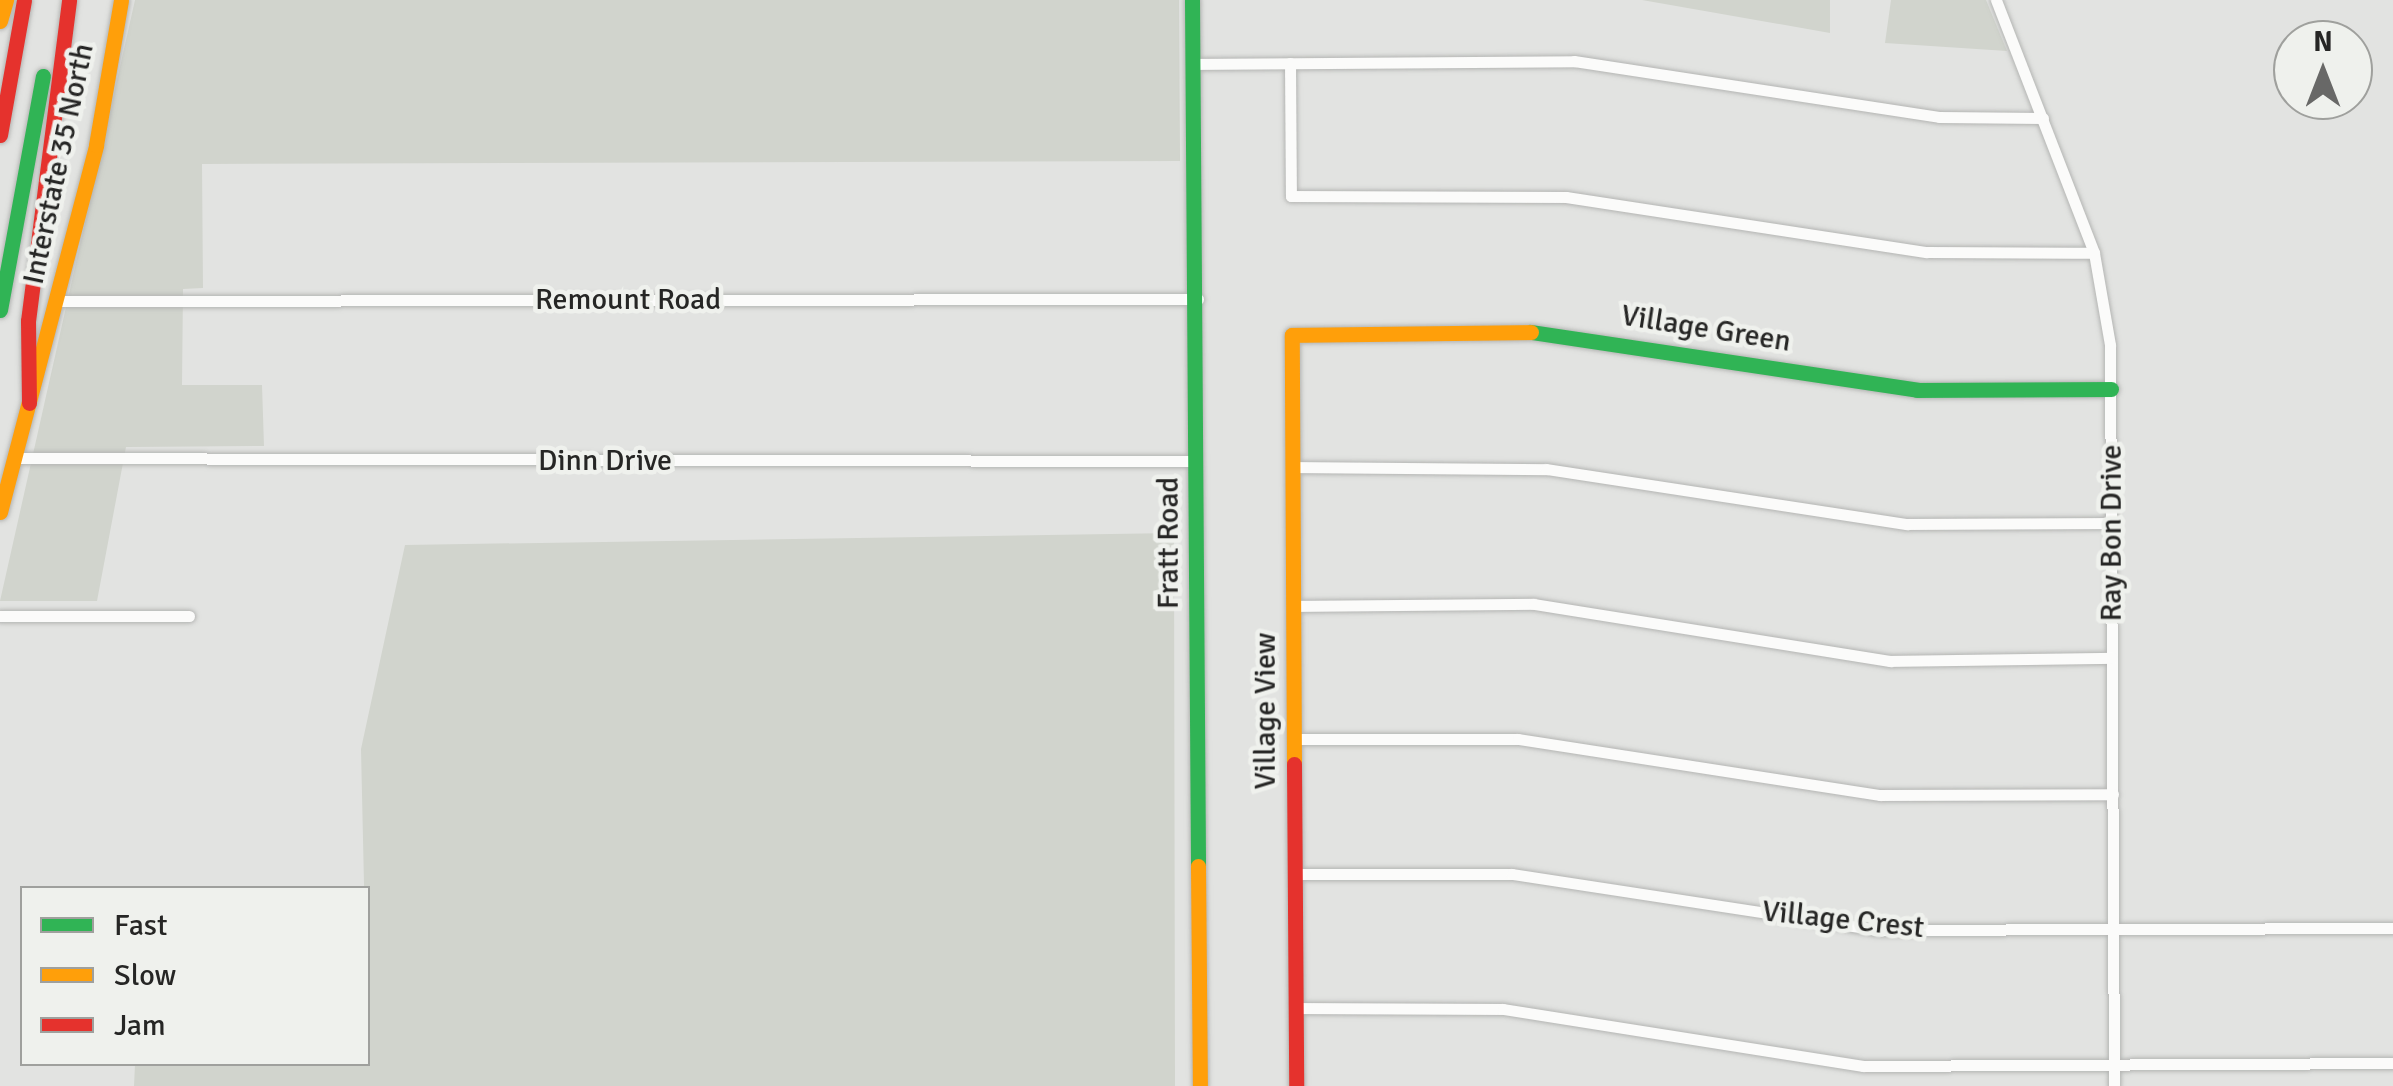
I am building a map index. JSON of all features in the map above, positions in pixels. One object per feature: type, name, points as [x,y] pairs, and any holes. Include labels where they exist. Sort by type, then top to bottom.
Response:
[{"type":"main road","points":[[0,21],[6,0]]},
{"type":"main road","points":[[0,135],[24,0]]},
{"type":"main road","points":[[0,310],[58,0]]},
{"type":"main road","points":[[29,402],[28,321],[69,0]]},
{"type":"main road","name":"Interstate 35 North","points":[[0,512],[59,300],[121,0]]},
{"type":"main road","name":"Fratt Road","points":[[1192,0],[1198,299],[1200,1086]]},
{"type":"main road","name":"Village Green","points":[[1292,335],[1553,332],[1917,390],[2111,389]]},
{"type":"main road","name":"Village View","points":[[1292,335],[1296,1086]]},
{"type":"street","name":"Ray Bon Drive","points":[[1996,0],[2094,253],[2111,389],[2114,1086]]},
{"type":"street","points":[[1192,64],[1574,61],[1939,117],[2043,118]]},
{"type":"street","points":[[1290,63],[1291,196],[1566,197],[1928,252],[2094,253]]},
{"type":"street","name":"Remount Road","points":[[59,300],[1198,299]]},
{"type":"street","name":"Dinn Drive","points":[[14,458],[1196,461]]},
{"type":"street","points":[[1293,466],[1546,469],[1907,524],[2112,523]]},
{"type":"street","points":[[1293,606],[1534,604],[1890,661],[2112,658]]},
{"type":"street","points":[[0,616],[189,616]]},
{"type":"street","points":[[1294,739],[1518,739],[1880,795],[2113,794]]},
{"type":"street","name":"Village Crest","points":[[1295,874],[1512,874],[1877,930],[2393,928]]},
{"type":"street","points":[[1295,1008],[1503,1010],[1864,1066],[2393,1063]]},
{"type":"shaded area","points":[[135,0],[1179,0],[1180,161],[202,164],[203,288],[183,289],[182,385],[262,385],[264,446],[126,447],[97,601],[0,601]]},
{"type":"shaded area","points":[[1642,0],[1830,0],[1830,33]]},
{"type":"shaded area","points":[[1891,0],[1986,0],[2007,51],[1885,43]]},
{"type":"shaded area","points":[[1174,533],[1175,1086],[134,1086],[135,1066],[370,1066],[370,886],[364,886],[361,749],[405,545]]},
{"type":"traffic: fast","points":[[1192,0],[1198,866]]},
{"type":"traffic: fast","points":[[0,310],[43,76]]},
{"type":"traffic: fast","points":[[1531,332],[1917,390],[2111,389]]},
{"type":"traffic: slow","points":[[0,21],[6,0]]},
{"type":"traffic: slow","points":[[0,512],[96,145],[121,0]]},
{"type":"traffic: slow","points":[[1294,764],[1292,335],[1531,332]]},
{"type":"traffic: slow","points":[[1198,866],[1200,1086]]},
{"type":"traffic: jam","points":[[0,135],[24,0]]},
{"type":"traffic: jam","points":[[29,403],[28,321],[69,0]]},
{"type":"traffic: jam","points":[[1294,764],[1296,1086]]}]
